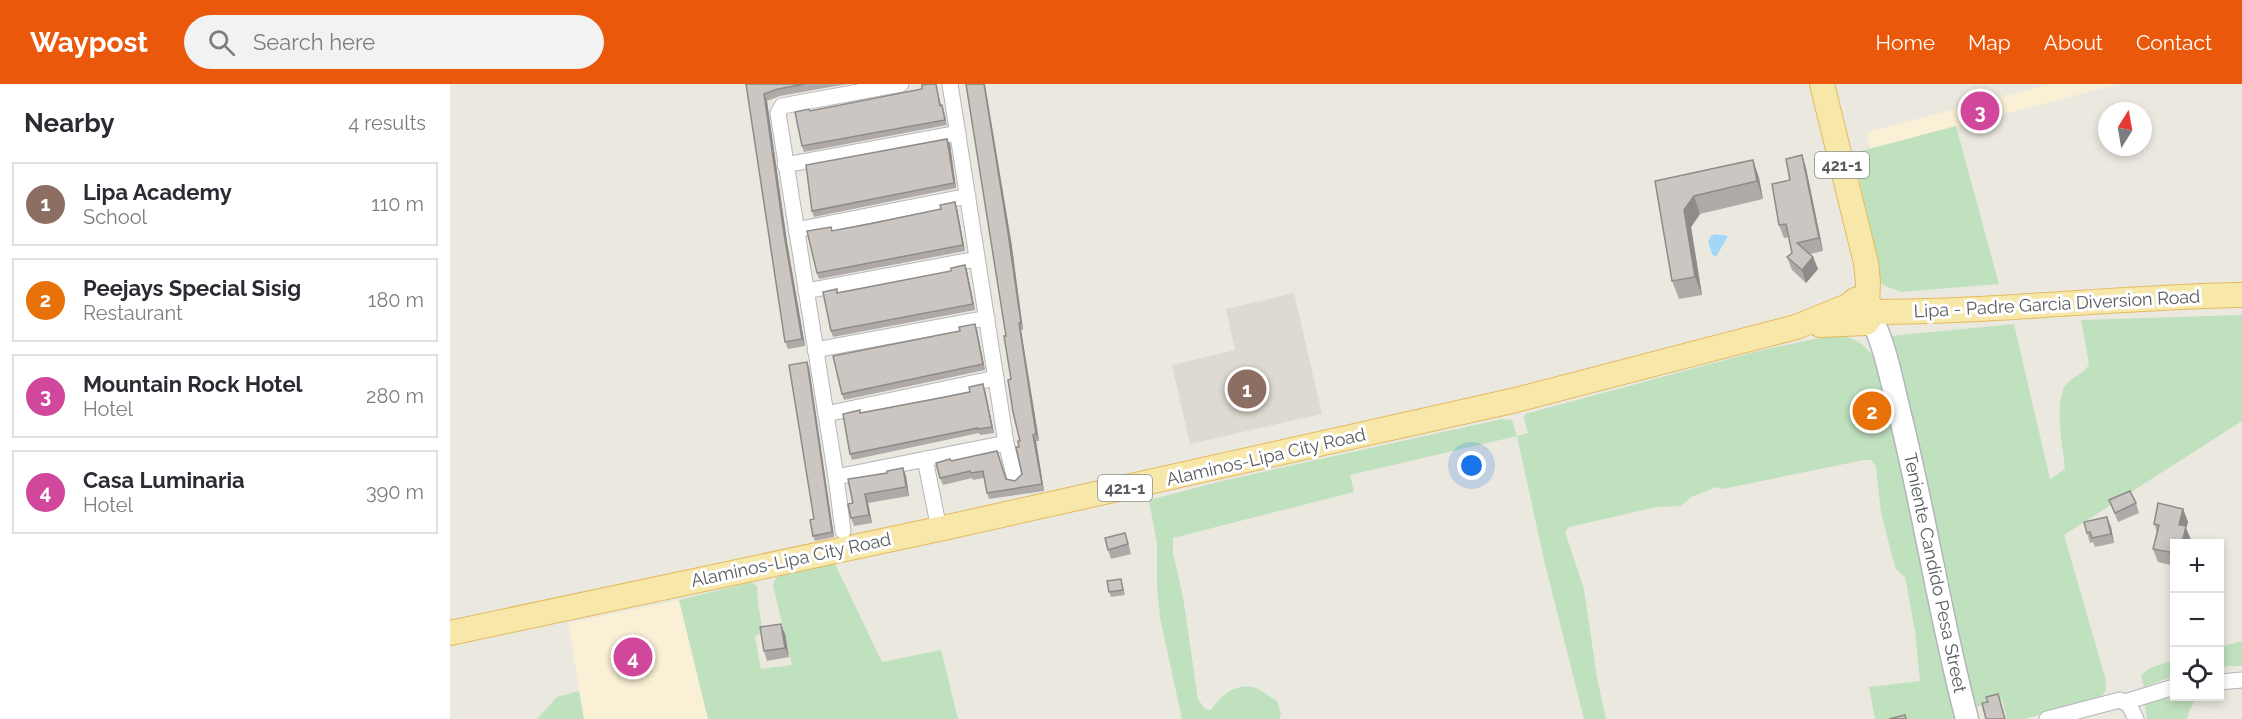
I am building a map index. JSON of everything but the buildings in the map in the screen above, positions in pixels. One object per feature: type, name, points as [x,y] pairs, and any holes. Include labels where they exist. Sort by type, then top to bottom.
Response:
[{"type":"main road","name":"421-1","points":[[1822,84],[1867,273],[1860,313]]},
{"type":"main road","name":"Lipa - Padre Garcia Diversion Road","points":[[1860,313],[2242,295]]},
{"type":"main road","name":"Alaminos-Lipa City Road","points":[[450,633],[939,529],[1516,400],[1796,327],[1860,313]]},
{"type":"street","points":[[843,531],[778,113],[782,106],[901,84]]},
{"type":"street","points":[[950,84],[1006,443],[1015,479]]},
{"type":"street","points":[[785,165],[958,133]]},
{"type":"street","points":[[796,230],[968,196]]},
{"type":"street","points":[[806,291],[977,258]]},
{"type":"street","name":"Teniente Candido Pesa Street","points":[[1860,313],[1868,339],[1884,357],[1915,479],[1967,719]]},
{"type":"street","points":[[815,350],[987,318]]},
{"type":"street","points":[[826,414],[996,378]]},
{"type":"street","points":[[836,477],[1006,443]]},
{"type":"street","points":[[925,459],[939,529]]},
{"type":"street","points":[[2224,682],[2242,680]]},
{"type":"street","points":[[2047,719],[2114,701],[2125,702],[2170,688]]},
{"type":"street","points":[[2125,702],[2132,709],[2136,719]]},
{"type":"shaded area","points":[[2051,84],[2119,84],[1870,149],[1867,132]]},
{"type":"shaded area","points":[[1294,293],[1322,414],[1190,444],[1172,365],[1235,350],[1226,309]]},
{"type":"shaded area","points":[[679,600],[708,719],[584,719],[568,623]]},
{"type":"green space","points":[[1956,126],[1999,284],[1901,292],[1883,285],[1879,279],[1855,157],[1861,151]]},
{"type":"green space","points":[[2242,315],[2242,421],[2064,535],[2105,677],[2106,690],[2101,697],[2025,719],[2007,719],[2002,700],[1973,708],[1891,336],[2014,324],[2050,479],[2065,469],[2060,426],[2062,394],[2065,386],[2089,364],[2081,320]]},
{"type":"green space","points":[[1834,335],[1848,337],[1865,346],[1877,363],[1959,719],[1875,719],[1869,687],[1920,681],[1915,631],[1905,577],[1896,569],[1891,552],[1881,512],[1876,467],[1871,460],[1864,460],[1722,489],[1717,487],[1691,497],[1681,506],[1657,507],[1569,527],[1565,532],[1584,589],[1597,678],[1606,719],[1584,719],[1544,560],[1517,436],[1528,433],[1525,414],[1762,350]]},
{"type":"green space","points":[[1502,419],[1512,420],[1517,436],[1350,475],[1354,492],[1173,538],[1173,553],[1183,597],[1198,699],[1205,709],[1211,710],[1230,691],[1242,687],[1256,688],[1277,701],[1281,714],[1279,719],[1182,719],[1160,618],[1157,544],[1149,500],[1222,481]]},
{"type":"green space","points":[[835,564],[882,662],[941,650],[958,719],[708,719],[679,600],[751,582],[757,586],[763,633],[755,636],[761,669],[792,665],[773,586],[775,580],[788,573]]},
{"type":"green space","points":[[2242,641],[2242,666],[2224,668],[2224,646]]},
{"type":"green space","points":[[2170,661],[2170,677],[2144,687],[2141,676],[2156,666]]},
{"type":"green space","points":[[579,691],[584,719],[537,719],[557,697]]},
{"type":"green space","points":[[2170,694],[2170,701],[2195,701],[2187,719],[2147,719],[2145,705],[2149,701]]},
{"type":"water","points":[[1714,234],[1728,236],[1716,257],[1712,254],[1708,242]]},
{"type":"place","name":"Mountain Rock Hotel","points":[[1980,111]]},
{"type":"place","name":"Lipa Academy","points":[[1247,389]]},
{"type":"place","name":"Peejays Special Sisig","points":[[1872,411]]},
{"type":"place","name":"Casa Luminaria","points":[[633,657]]}]
